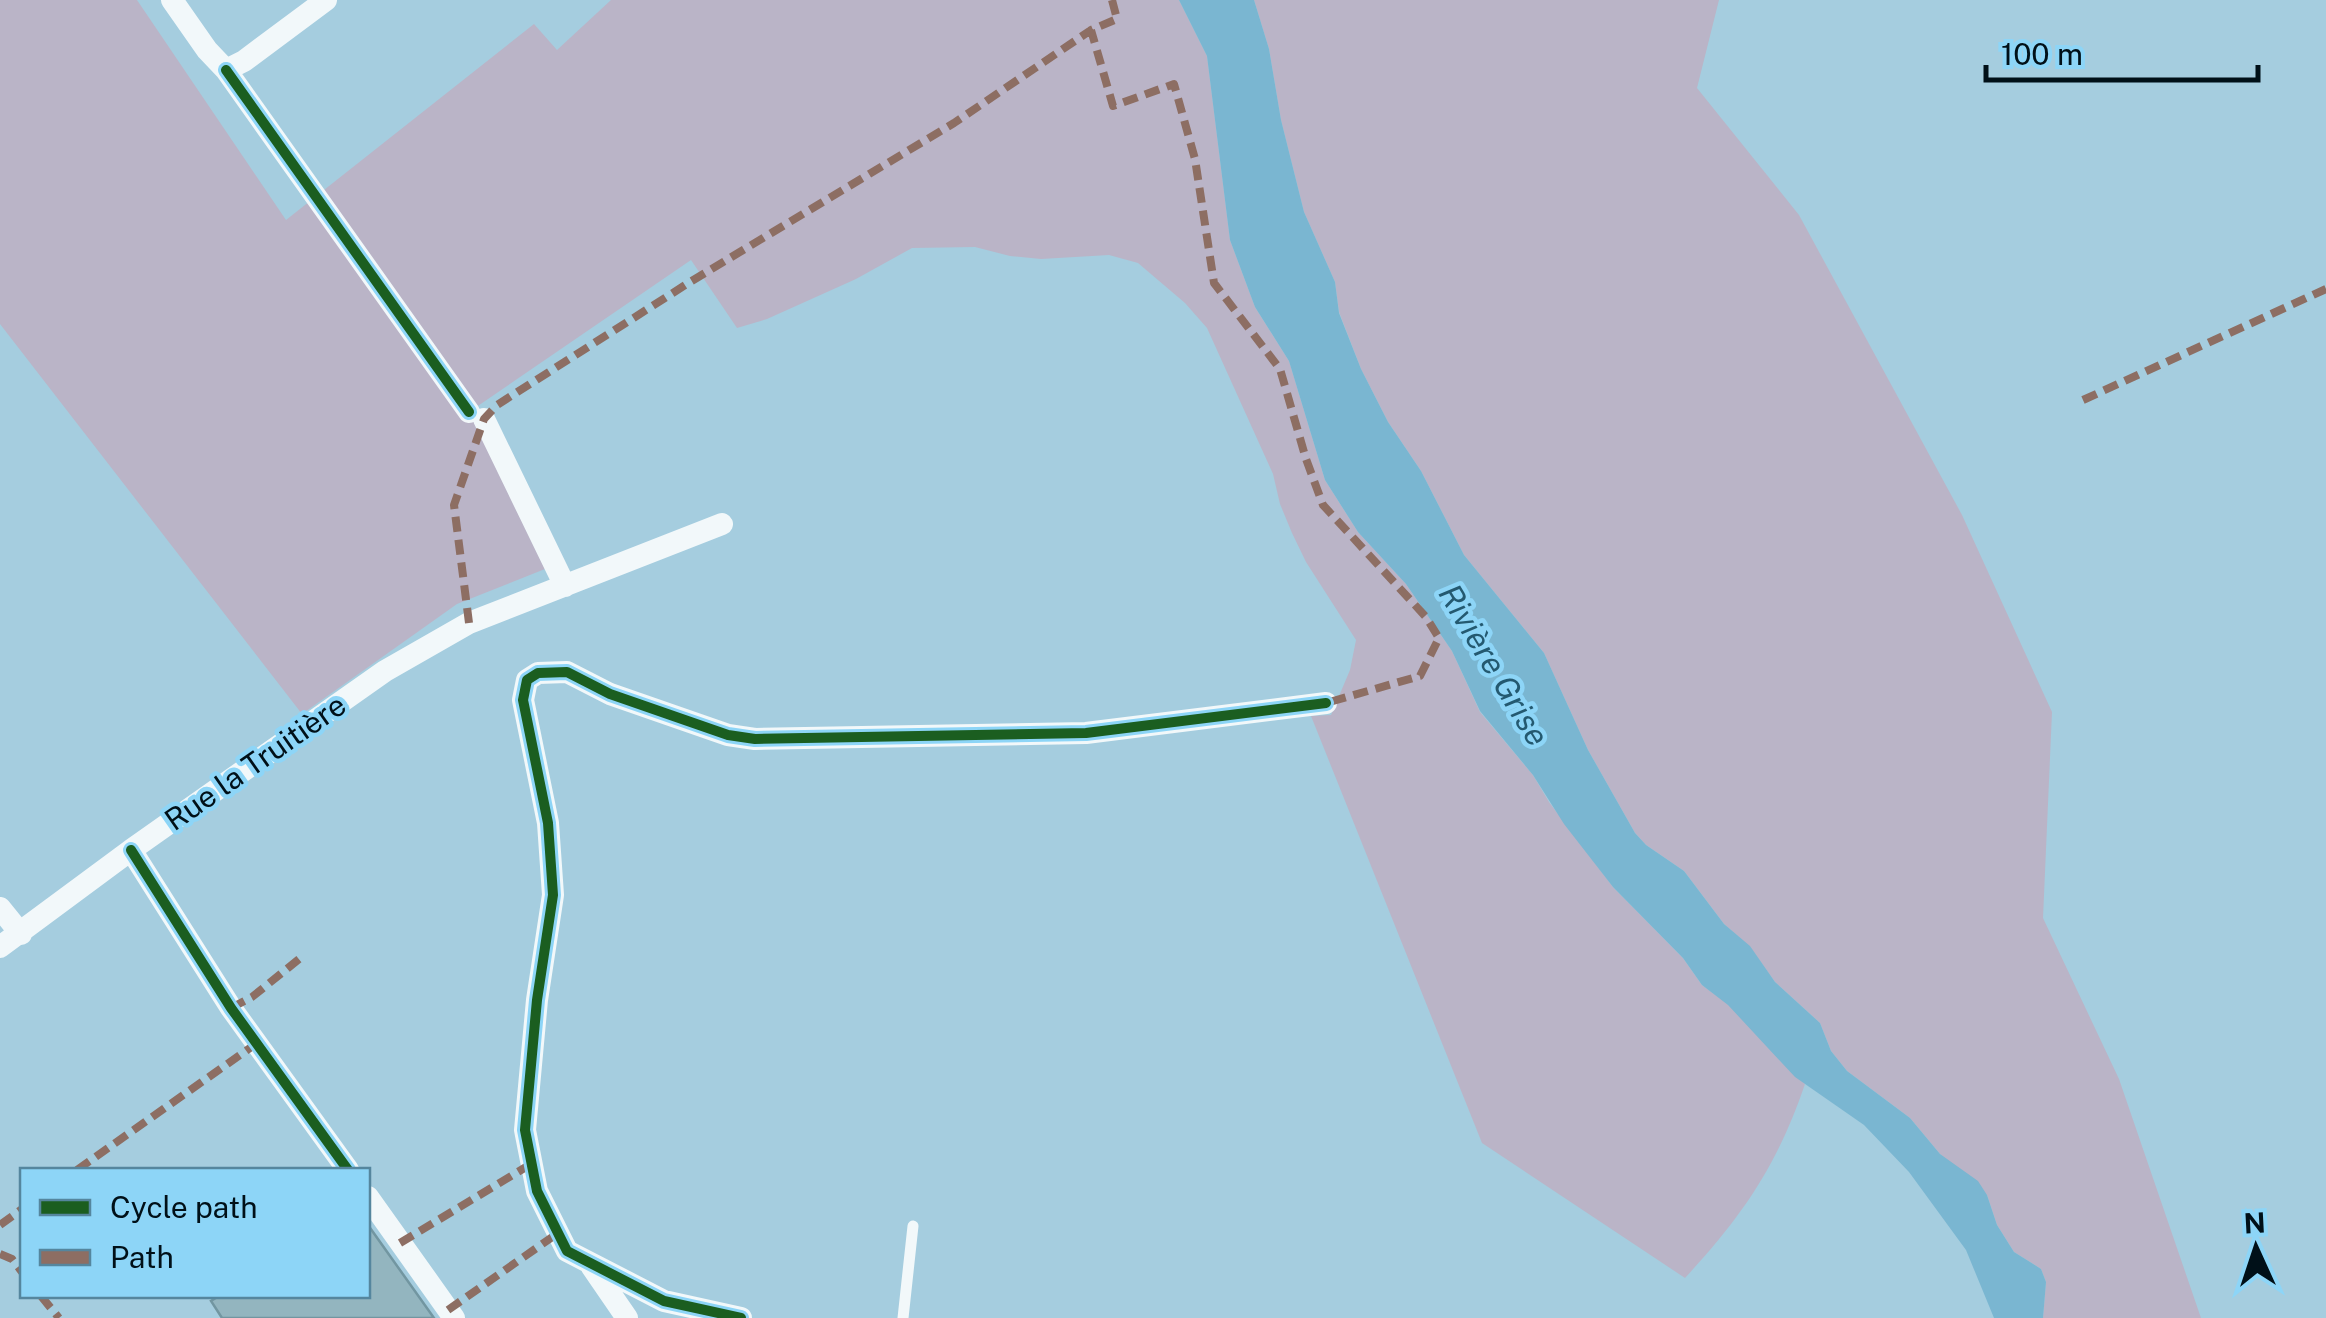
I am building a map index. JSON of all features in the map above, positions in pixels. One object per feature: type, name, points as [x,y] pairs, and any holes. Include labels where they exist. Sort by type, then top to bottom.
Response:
[{"type":"street","points":[[172,0],[476,415],[565,586]]},
{"type":"street","points":[[226,70],[244,62],[326,0]]},
{"type":"street","name":"Rue la Truitière","points":[[0,947],[385,671],[469,623],[722,524]]},
{"type":"street","points":[[742,1318],[664,1301],[567,1251],[536,1192],[525,1130],[536,1000],[553,896],[548,823],[522,700],[527,680],[538,673],[567,672],[610,694],[728,734],[755,738],[1086,733],[1326,702]]},
{"type":"street","points":[[131,850],[231,1008],[347,1168]]},
{"type":"street","points":[[0,908],[21,934]]},
{"type":"street","points":[[370,1200],[454,1318]]},
{"type":"street","points":[[588,1262],[627,1318]]},
{"type":"lane","points":[[903,1318],[912,1226]]},
{"type":"shaded area","points":[[0,0],[137,0],[286,220],[534,24],[557,50],[611,0],[1179,0],[1207,56],[1230,240],[1255,307],[1289,361],[1325,480],[1358,532],[1406,584],[1452,651],[1480,712],[1533,775],[1613,887],[1683,958],[1702,985],[1728,1004],[1805,1084],[1783,1140],[1741,1211],[1685,1278],[1482,1143],[1311,716],[1331,715],[1350,670],[1356,640],[1292,533],[1273,474],[1207,328],[1185,303],[1138,263],[1109,255],[1041,259],[975,247],[912,248],[856,279],[767,319],[737,328],[691,260],[469,412],[545,569],[457,604],[302,714],[0,324]]},
{"type":"shaded area","points":[[1254,0],[1719,0],[1697,88],[1799,215],[1962,515],[2052,712],[2043,918],[2119,1079],[2201,1318],[2043,1318],[2046,1282],[2041,1269],[2014,1252],[1997,1225],[1987,1195],[1940,1154],[1910,1118],[1847,1071],[1831,1051],[1820,1023],[1775,982],[1684,871],[1635,833],[1588,750],[1544,653],[1464,555],[1421,471],[1388,422],[1361,369],[1339,312],[1335,282],[1304,212],[1281,120],[1269,49]]},
{"type":"water","name":"Rivière Grise","points":[[1179,0],[1254,0],[1269,49],[1281,120],[1304,212],[1335,282],[1339,313],[1361,369],[1388,422],[1421,471],[1464,555],[1544,653],[1588,750],[1635,833],[1684,871],[1724,924],[1750,946],[1775,982],[1820,1023],[1831,1051],[1847,1071],[1910,1118],[1940,1154],[1978,1181],[2014,1252],[2041,1269],[2046,1282],[2043,1318],[1994,1318],[1966,1250],[1909,1172],[1864,1125],[1795,1077],[1728,1005],[1702,985],[1683,958],[1613,887],[1564,824],[1533,775],[1480,711],[1452,651],[1406,584],[1358,532],[1325,480],[1289,361],[1255,307],[1230,240],[1207,56]]},
{"type":"building","points":[[370,1228],[434,1318],[222,1318],[211,1301],[370,1298]]},
{"type":"marked path","points":[[1112,0],[1117,19],[1091,30],[1113,106],[1174,84],[1195,159],[1214,283],[1280,369],[1323,505],[1426,617],[1439,638],[1420,676],[1326,703]]},
{"type":"marked path","points":[[469,623],[454,505],[484,419],[497,405],[690,282],[954,123],[1091,30]]},
{"type":"marked path","points":[[2083,400],[2326,289]]},
{"type":"marked path","points":[[231,1008],[252,997],[304,955]]},
{"type":"marked path","points":[[80,1168],[257,1043]]},
{"type":"marked path","points":[[400,1243],[531,1164]]},
{"type":"marked path","points":[[0,1225],[20,1210]]},
{"type":"marked path","points":[[448,1310],[558,1233]]},
{"type":"marked path","points":[[0,1254],[12,1259],[20,1269]]},
{"type":"marked path","points":[[43,1298],[59,1318]]},
{"type":"cycle path","points":[[226,70],[469,412]]},
{"type":"cycle path","points":[[741,1318],[664,1301],[567,1251],[537,1191],[525,1130],[537,1000],[553,895],[548,823],[523,700],[527,680],[538,673],[567,672],[610,694],[728,735],[755,739],[1086,733],[1326,703]]},
{"type":"cycle path","points":[[131,850],[231,1008],[347,1168]]}]
